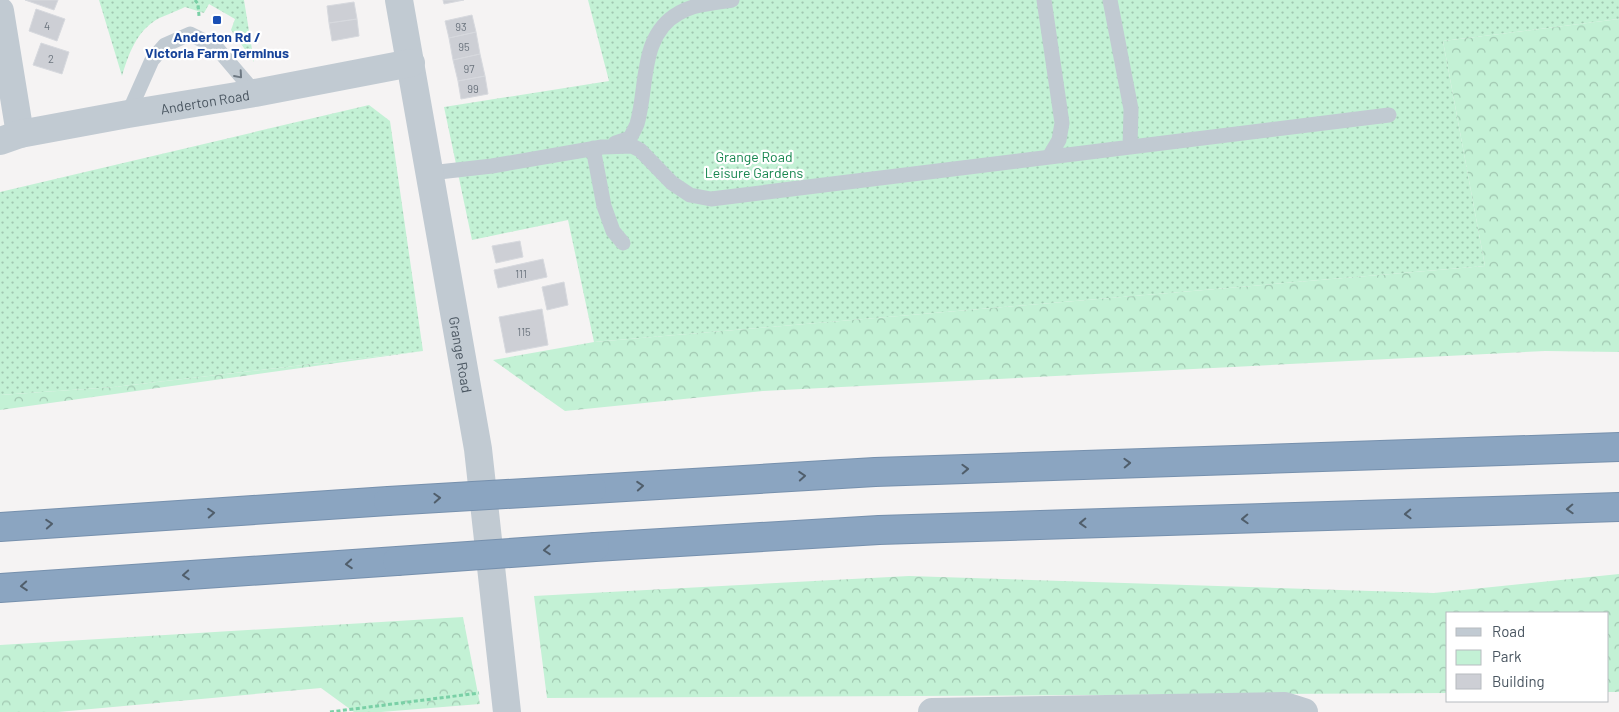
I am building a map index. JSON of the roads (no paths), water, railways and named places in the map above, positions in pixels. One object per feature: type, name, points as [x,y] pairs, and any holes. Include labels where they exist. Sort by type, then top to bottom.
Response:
[{"type":"highway","points":[[0,527],[388,501],[875,472],[1619,447]]},
{"type":"highway","points":[[0,588],[595,547],[879,530],[1619,507]]},
{"type":"street","name":"Grange Road","points":[[399,0],[478,449],[505,701]]},
{"type":"street","points":[[0,11],[10,138]]},
{"type":"street","name":"Anderton Road","points":[[10,138],[128,114],[255,94],[411,63]]},
{"type":"street","points":[[932,712],[1285,706],[1304,712]]},
{"type":"lane","points":[[430,173],[492,166],[597,147],[630,138],[636,124],[647,60],[658,33],[667,21],[680,12],[732,0]]},
{"type":"lane","points":[[1044,0],[1062,123],[1059,140],[1049,157]]},
{"type":"lane","points":[[1110,0],[1131,109],[1130,147]]},
{"type":"lane","points":[[128,114],[152,60],[165,45],[190,34],[216,47],[255,94]]},
{"type":"lane","points":[[597,147],[632,146],[640,150],[672,183],[690,195],[711,199],[1389,115]]},
{"type":"lane","points":[[597,147],[604,206],[613,231],[623,243]]},
{"type":"place","name":"Anderton Rd / Victoria Farm Terminus","points":[[217,20]]},
{"type":"park label","name":"Grange Road Leisure Gardens","points":[[754,164]]}]
